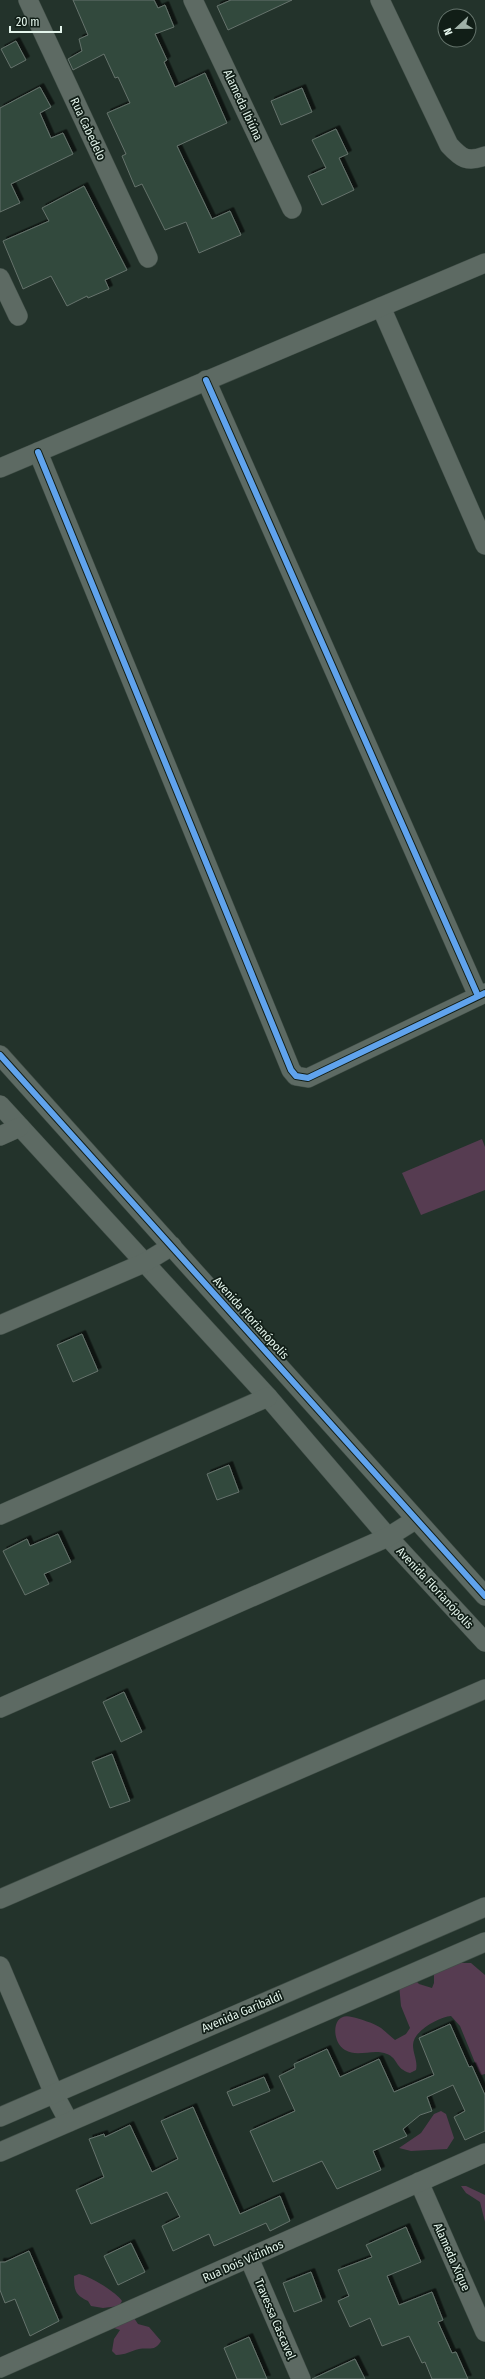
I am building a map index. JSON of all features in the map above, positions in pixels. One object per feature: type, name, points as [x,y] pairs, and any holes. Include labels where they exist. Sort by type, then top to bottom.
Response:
[{"type":"street","name":"Rua Cabedelo","points":[[28,0],[148,258]]},
{"type":"street","name":"Alameda Ibiúna","points":[[193,0],[292,209]]},
{"type":"street","points":[[380,0],[449,145],[460,157],[467,160],[485,156]]},
{"type":"street","points":[[0,468],[485,263]]},
{"type":"street","points":[[0,278],[18,316]]},
{"type":"street","points":[[381,307],[485,545]]},
{"type":"street","points":[[38,452],[291,1070],[296,1076],[308,1078],[482,994],[206,380]]},
{"type":"street","name":"Avenida Florianópolis","points":[[0,1055],[415,1520],[485,1596]]},
{"type":"street","name":"Avenida Florianópolis","points":[[0,1105],[268,1397],[388,1537],[485,1642]]},
{"type":"street","points":[[0,1136],[20,1127]]},
{"type":"street","points":[[0,1325],[144,1263],[172,1246]]},
{"type":"street","points":[[0,1515],[268,1397]]},
{"type":"street","points":[[0,1708],[388,1537],[415,1520]]},
{"type":"street","points":[[0,1899],[485,1689]]},
{"type":"street","name":"Avenida Garibaldi","points":[[0,2117],[485,1907]]},
{"type":"street","points":[[0,2152],[485,1942]]},
{"type":"street","points":[[0,1966],[54,2094],[69,2122]]},
{"type":"street","name":"Rua Dois Vizinhos","points":[[0,2368],[485,2153]]},
{"type":"street","name":"Alameda Xique","points":[[420,2182],[485,2332]]},
{"type":"street","name":"Travessa Cascavel","points":[[250,2258],[301,2379]]},
{"type":"shaded area","points":[[482,1139],[485,1147],[485,1190],[421,1215],[402,1173]]},
{"type":"shaded area","points":[[459,1963],[471,1963],[485,1975],[485,2074],[481,2075],[478,2070],[460,2026],[451,2016],[434,2022],[417,2035],[413,2045],[416,2070],[410,2073],[402,2069],[391,2056],[382,2052],[355,2053],[345,2050],[340,2046],[337,2041],[335,2028],[340,2018],[345,2016],[375,2024],[395,2040],[406,2034],[410,2028],[401,2006],[399,1985],[415,1980],[419,1984],[432,1988],[434,1983],[434,1972]]},
{"type":"shaded area","points":[[441,2111],[446,2114],[454,2138],[447,2149],[411,2151],[399,2148],[421,2133],[434,2114]]},
{"type":"shaded area","points":[[461,2186],[466,2186],[485,2195],[485,2222],[480,2202],[466,2193]]},
{"type":"shaded area","points":[[79,2274],[96,2281],[119,2297],[122,2301],[119,2306],[103,2308],[91,2306],[88,2301],[80,2297],[76,2292],[74,2276]]},
{"type":"shaded area","points":[[134,2318],[138,2324],[149,2327],[161,2341],[154,2348],[139,2349],[125,2354],[116,2355],[112,2351],[114,2339],[120,2330],[114,2328],[113,2322]]},
{"type":"building","points":[[73,0],[154,0],[158,8],[165,5],[174,27],[155,34],[167,60],[164,62],[175,87],[205,73],[227,123],[177,146],[212,219],[230,211],[241,235],[199,253],[186,222],[165,230],[142,184],[135,187],[122,156],[126,154],[107,113],[130,103],[118,77],[115,78],[104,54],[73,70],[68,59],[82,51],[79,39],[88,35]]},
{"type":"building","points":[[231,0],[292,0],[228,30],[217,6]]},
{"type":"building","points":[[16,41],[26,60],[11,68],[1,49]]},
{"type":"building","points":[[40,87],[51,107],[40,113],[51,138],[63,133],[73,154],[11,184],[20,203],[0,212],[0,108]]},
{"type":"building","points":[[302,88],[312,112],[281,125],[271,101]]},
{"type":"building","points":[[336,129],[348,154],[339,158],[354,190],[322,205],[308,176],[326,168],[312,140]]},
{"type":"building","points":[[84,186],[127,270],[105,280],[109,289],[88,298],[87,296],[67,306],[51,276],[23,289],[3,241],[49,221],[42,208]]},
{"type":"building","points":[[82,1334],[98,1371],[73,1382],[57,1345]]},
{"type":"building","points":[[229,1465],[239,1492],[217,1500],[207,1474]]},
{"type":"building","points":[[58,1534],[71,1562],[44,1574],[49,1584],[25,1595],[3,1551],[27,1539],[30,1546]]},
{"type":"building","points":[[124,1692],[142,1732],[121,1742],[103,1702]]},
{"type":"building","points":[[112,1754],[130,1801],[110,1808],[92,1762]]},
{"type":"building","points":[[450,2024],[469,2067],[472,2066],[485,2095],[485,2131],[465,2140],[454,2117],[465,2111],[453,2085],[427,2097],[432,2111],[420,2115],[403,2129],[407,2136],[373,2151],[381,2170],[337,2189],[322,2161],[273,2182],[250,2131],[295,2111],[279,2076],[295,2068],[294,2064],[327,2049],[340,2077],[379,2059],[394,2092],[434,2075],[419,2038]]},
{"type":"building","points":[[264,2077],[270,2091],[233,2106],[227,2092]]},
{"type":"building","points":[[193,2107],[240,2214],[280,2196],[290,2221],[270,2231],[266,2223],[214,2246],[209,2234],[173,2251],[162,2226],[180,2217],[167,2192],[91,2224],[76,2190],[104,2177],[89,2139],[104,2134],[105,2137],[130,2125],[152,2172],[178,2159],[161,2121]]},
{"type":"building","points":[[406,2227],[421,2262],[387,2276],[399,2305],[432,2292],[443,2320],[438,2322],[452,2353],[456,2352],[468,2379],[432,2379],[425,2362],[422,2363],[409,2336],[382,2346],[370,2318],[350,2327],[338,2301],[349,2296],[338,2270],[372,2257],[366,2245]]},
{"type":"building","points":[[131,2243],[145,2272],[118,2285],[104,2256]]},
{"type":"building","points":[[29,2251],[59,2321],[30,2336],[15,2299],[5,2303],[0,2290],[0,2262],[5,2262]]},
{"type":"building","points":[[311,2272],[322,2301],[294,2312],[283,2283]]},
{"type":"building","points":[[249,2337],[267,2379],[237,2379],[224,2348]]},
{"type":"building","points":[[355,2359],[365,2379],[312,2379]]},
{"type":"cycle path","points":[[206,380],[478,996]]},
{"type":"cycle path","points":[[38,452],[291,1070],[296,1076],[308,1078],[485,993]]},
{"type":"cycle path","points":[[0,1055],[485,1596]]}]
